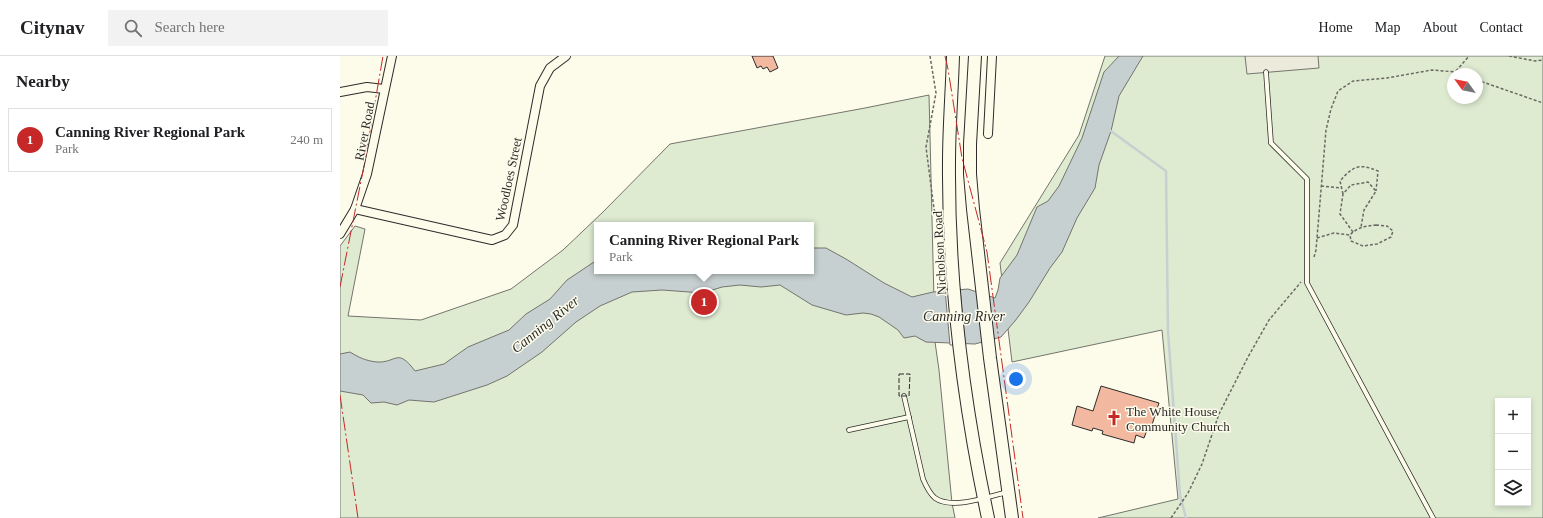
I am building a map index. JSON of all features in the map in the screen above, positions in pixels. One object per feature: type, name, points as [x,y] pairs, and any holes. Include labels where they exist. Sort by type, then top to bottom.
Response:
[{"type":"main road","name":"Nicholson Road","points":[[953,56],[949,162],[951,245],[963,376],[972,437],[988,518]]},
{"type":"main road","points":[[975,56],[970,144],[970,174],[990,358],[1012,518]]},
{"type":"street","name":"River Road","points":[[340,234],[355,209],[368,174],[384,89],[392,56]]},
{"type":"street","name":"Woodloes Street","points":[[355,209],[492,240],[505,235],[513,225],[540,86],[550,68],[566,56]]},
{"type":"street","points":[[988,134],[992,56]]},
{"type":"street","points":[[340,92],[367,87],[384,89]]},
{"type":"lane","points":[[1266,72],[1272,143],[1307,179],[1307,283],[1433,518]]},
{"type":"lane","points":[[904,396],[923,479],[927,489],[933,497],[942,502],[952,503],[984,498],[1008,492]]},
{"type":"lane","points":[[849,430],[909,417]]},
{"type":"path","points":[[930,56],[936,93],[926,147],[934,208],[941,228]]},
{"type":"path","points":[[1459,68],[1469,56]]},
{"type":"path","points":[[1510,56],[1535,61],[1543,60]]},
{"type":"path","points":[[1483,82],[1543,103]]},
{"type":"path","points":[[1352,232],[1340,214],[1343,194],[1340,181],[1349,170],[1365,166],[1378,171],[1376,191],[1364,210],[1361,227]]},
{"type":"path","points":[[1343,194],[1351,185],[1368,182],[1376,191]]},
{"type":"path","points":[[1321,186],[1342,189]]},
{"type":"path","points":[[1376,225],[1387,226],[1393,231],[1391,237],[1377,244],[1363,246],[1351,241],[1350,235],[1352,232],[1361,227],[1376,225]]},
{"type":"path","points":[[1317,238],[1334,233],[1350,235]]},
{"type":"path","points":[[1171,518],[1184,499]]},
{"type":"green space","points":[[1105,56],[1543,56],[1543,518],[1098,518],[1178,499],[1162,330],[1012,362],[1000,263],[1079,135]]},
{"type":"green space","points":[[929,95],[935,342],[952,503],[955,518],[340,518],[340,246],[355,226],[365,229],[348,316],[421,320],[511,289],[563,250],[670,144]]},
{"type":"shaded area","points":[[1245,56],[1318,56],[1319,68],[1247,74]]},
{"type":"water","name":"Canning River","points":[[1119,56],[1143,56],[1119,96],[1111,131],[1099,165],[1095,188],[1077,218],[1062,252],[1050,268],[1029,302],[1001,337],[975,344],[926,342],[915,336],[904,338],[898,330],[879,317],[863,313],[846,315],[812,305],[780,285],[761,287],[740,285],[722,287],[703,293],[662,290],[632,292],[600,306],[576,322],[542,352],[507,376],[487,385],[434,402],[409,400],[397,405],[384,402],[371,403],[363,395],[340,391],[340,354],[350,352],[369,361],[377,362],[400,358],[409,364],[415,371],[444,364],[468,347],[509,330],[526,314],[550,299],[567,280],[594,262],[594,274],[814,274],[814,248],[826,248],[884,283],[912,297],[933,292],[968,289],[995,298],[1000,278],[1017,255],[1037,207],[1048,201],[1059,186],[1082,138],[1104,72]]},
{"type":"pier","points":[[960,288],[965,345],[950,345],[945,289]]},
{"type":"building","points":[[752,56],[773,56],[778,68],[770,72],[767,67],[763,69],[761,66],[757,68]]},
{"type":"building","name":"The White House Community Church","points":[[1101,386],[1159,403],[1150,431],[1147,430],[1144,438],[1136,435],[1134,443],[1102,434],[1103,431],[1093,428],[1092,431],[1072,425],[1077,406],[1093,411]]},
{"type":"waterway","points":[[1108,129],[1166,171],[1168,332],[1180,495],[1186,518]]},
{"type":"fence","points":[[899,374],[910,374],[909,396],[899,396],[899,374]]},
{"type":"power","points":[[340,287],[364,166],[383,56]]},
{"type":"power","points":[[945,56],[962,158],[987,252],[1023,518]]},
{"type":"power","points":[[340,395],[358,518]]},
{"type":"place","name":"Canning River Regional Park","points":[[704,302]]},
{"type":"place","name":"The White House Community Church","points":[[1114,418]]}]
